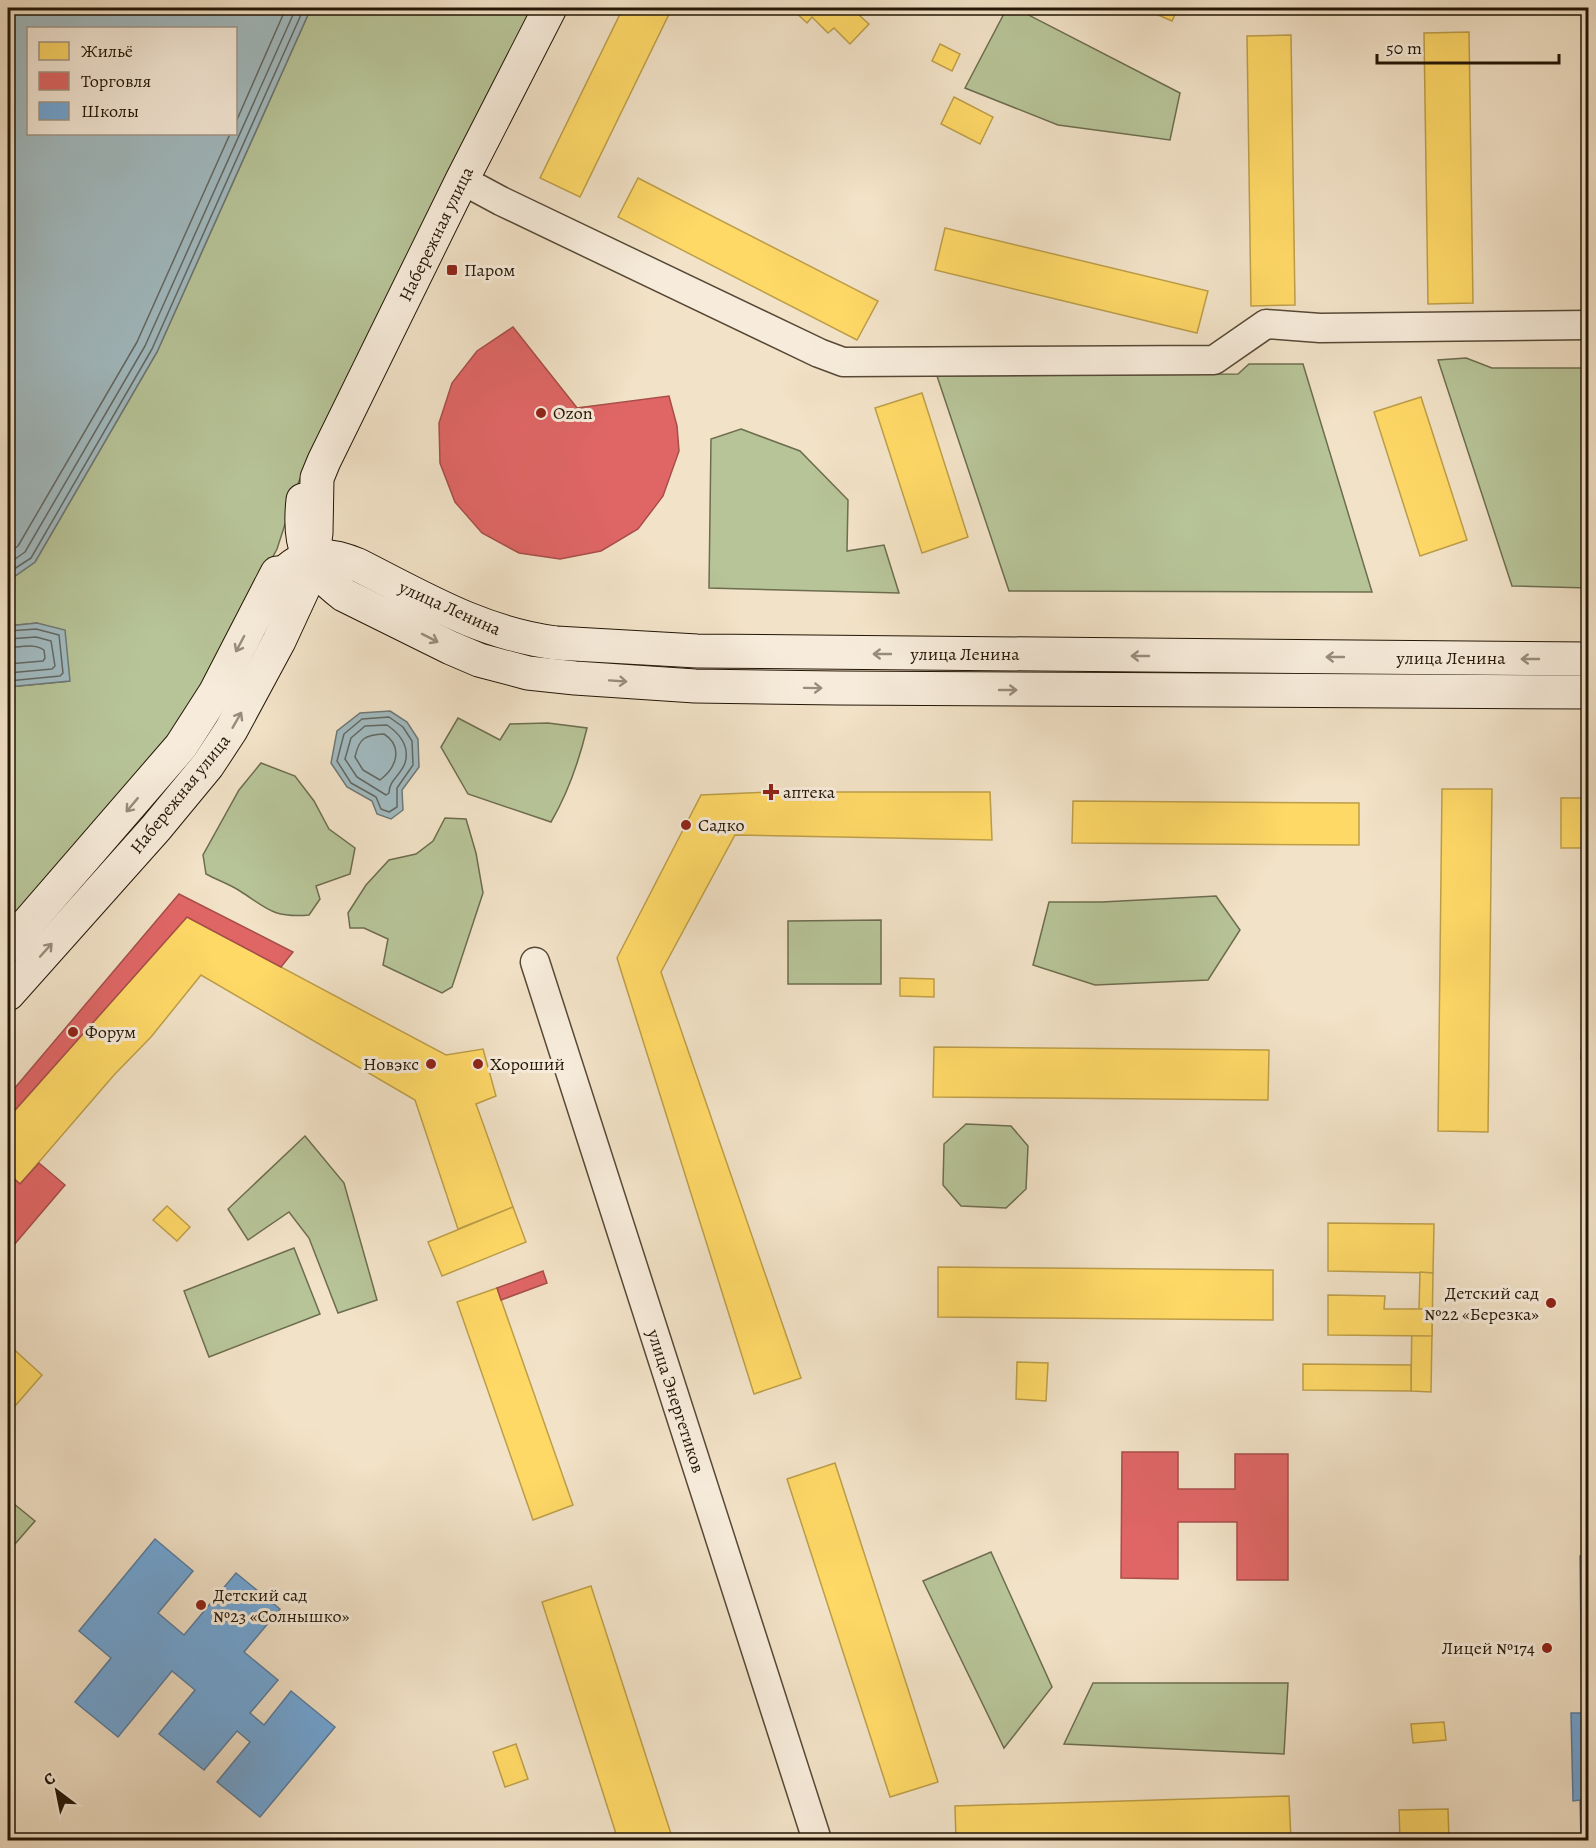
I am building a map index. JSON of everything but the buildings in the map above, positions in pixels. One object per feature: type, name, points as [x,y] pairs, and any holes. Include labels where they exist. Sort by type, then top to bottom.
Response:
[{"type":"main road","name":"Набережная улица","points":[[8,946],[182,746],[215,693],[268,593],[309,499],[314,477],[550,8]]},
{"type":"main road","name":"Набережная улица","points":[[8,994],[156,828],[208,765],[244,709],[303,588],[316,534],[309,499]]},
{"type":"main road","name":"улица Ленина","points":[[309,499],[333,544],[344,556],[358,565]]},
{"type":"main road","name":"улица Ленина","points":[[1588,659],[753,652],[556,643],[533,640],[467,620],[343,559],[329,556],[311,558],[316,570],[337,590],[451,648],[506,668],[558,676],[694,686],[1588,692]]},
{"type":"main road","points":[[268,593],[289,567],[302,559],[311,558]]},
{"type":"main road","name":"улица Ленина","points":[[279,641],[314,612],[334,606],[355,605],[378,611]]},
{"type":"street","points":[[462,180],[501,201],[808,348],[843,362],[1214,360],[1266,324],[1320,328],[1588,325]]},
{"type":"street","name":"улица Энергетиков","points":[[536,962],[817,1840]]},
{"type":"green space","points":[[311,8],[533,8],[404,274],[299,481],[277,549],[181,728],[8,930],[8,687],[69,681],[37,623],[8,626],[8,581],[35,562],[157,352]]},
{"type":"green space","points":[[1007,8],[1015,8],[1180,93],[1170,140],[1058,125],[965,88]]},
{"type":"green space","points":[[1466,358],[1492,368],[1588,368],[1588,588],[1512,586],[1438,360]]},
{"type":"green space","points":[[1249,364],[1303,364],[1372,592],[1009,591],[937,376],[1238,374]]},
{"type":"green space","points":[[741,429],[800,451],[848,500],[847,551],[884,545],[899,593],[709,588],[711,439]]},
{"type":"green space","points":[[458,718],[500,740],[510,724],[548,723],[587,728],[563,800],[551,822],[468,794],[441,747]]},
{"type":"green space","points":[[261,763],[295,776],[314,801],[329,829],[355,848],[350,874],[316,886],[320,899],[309,915],[287,915],[272,911],[206,874],[203,855],[239,790]]},
{"type":"green space","points":[[445,818],[466,819],[476,853],[483,893],[452,987],[442,993],[383,965],[388,939],[364,928],[350,928],[348,913],[366,885],[389,860],[416,854],[433,841]]},
{"type":"green space","points":[[1216,896],[1240,930],[1208,980],[1095,985],[1033,965],[1049,902],[1102,902]]},
{"type":"green space","points":[[881,920],[881,984],[788,984],[788,921]]},
{"type":"green space","points":[[1588,944],[1588,1058],[1581,1059]]},
{"type":"green space","points":[[966,1124],[1011,1126],[1028,1146],[1026,1189],[1006,1208],[961,1206],[943,1185],[944,1144]]},
{"type":"green space","points":[[305,1136],[344,1183],[377,1300],[338,1313],[309,1238],[289,1212],[248,1240],[228,1209]]},
{"type":"green space","points":[[294,1248],[320,1314],[209,1357],[184,1291]]},
{"type":"green space","points":[[8,1499],[35,1521],[8,1552]]},
{"type":"green space","points":[[991,1552],[1052,1687],[1004,1748],[923,1581]]},
{"type":"green space","points":[[1093,1683],[1288,1683],[1284,1754],[1064,1744]]},
{"type":"water","points":[[8,8],[311,8],[157,352],[35,562],[8,581]]},
{"type":"water","points":[[37,623],[65,630],[70,681],[8,687],[8,626]]},
{"type":"water","points":[[390,711],[407,722],[418,739],[419,767],[402,790],[403,810],[391,819],[377,814],[372,801],[347,787],[331,763],[337,731],[360,713]]},
{"type":"place","name":"Паром","points":[[452,270]]},
{"type":"place","name":"Ozon","points":[[541,413]]},
{"type":"place","name":"аптека","points":[[771,792]]},
{"type":"place","name":"Садко","points":[[686,825]]},
{"type":"place","name":"Форум","points":[[73,1032]]},
{"type":"place","name":"Новэкс","points":[[431,1064]]},
{"type":"place","name":"Хороший","points":[[478,1064]]},
{"type":"place","name":"Детский сад №22 «Березка»","points":[[1551,1303]]},
{"type":"place","name":"Детский сад №23 «Солнышко»","points":[[201,1605]]},
{"type":"place","name":"Лицей №174","points":[[1547,1648]]}]
